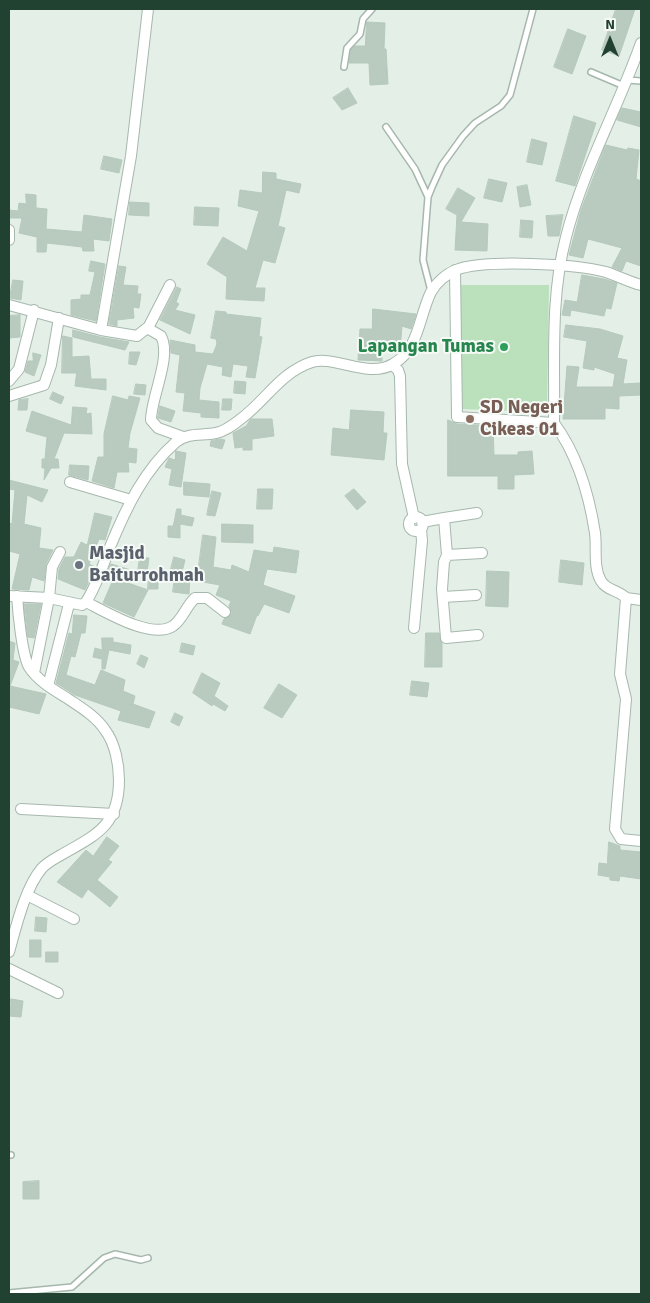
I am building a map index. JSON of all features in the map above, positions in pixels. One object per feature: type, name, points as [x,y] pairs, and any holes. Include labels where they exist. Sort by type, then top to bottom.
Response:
[{"type":"street","points":[[102,330],[131,156],[148,9]]},
{"type":"street","points":[[641,43],[576,204],[566,238],[555,317],[554,423],[572,452],[592,517],[600,580],[604,586],[626,598],[641,600]]},
{"type":"street","points":[[9,230],[9,240]]},
{"type":"street","points":[[148,328],[162,336],[164,345],[161,373],[151,420],[158,428],[183,437],[218,432],[230,427],[247,415],[279,382],[312,362],[326,360],[342,365],[370,368],[392,365],[410,348],[431,291],[444,276],[455,270],[486,266],[561,264],[607,272],[641,285]]},
{"type":"street","points":[[455,270],[457,417],[554,423]]},
{"type":"street","points":[[9,305],[34,310],[102,330],[138,336],[144,328],[148,328],[170,285]]},
{"type":"street","points":[[9,381],[19,369],[34,310]]},
{"type":"street","points":[[9,396],[44,385],[59,318]]},
{"type":"street","points":[[392,365],[398,370],[400,376],[402,464],[419,523],[422,541],[414,628]]},
{"type":"street","points":[[9,952],[27,895],[43,867],[51,860],[99,833],[114,814],[119,790],[117,761],[107,732],[90,714],[48,686],[34,673],[26,659],[13,596],[49,598],[69,604],[82,605],[86,602],[131,500],[152,468],[183,437]]},
{"type":"street","points":[[70,482],[131,500]]},
{"type":"street","points":[[419,523],[477,513]]},
{"type":"street","points":[[444,518],[447,555],[444,562],[443,597],[446,638],[478,635]]},
{"type":"street","points":[[34,673],[49,598],[52,567],[60,552]]},
{"type":"street","points":[[447,555],[482,553]]},
{"type":"street","points":[[443,597],[476,595]]},
{"type":"street","points":[[86,602],[128,623],[160,629],[173,626],[195,598],[207,598],[225,612]]},
{"type":"street","points":[[626,598],[620,674],[626,694],[615,829],[621,839],[641,842]]},
{"type":"street","points":[[48,686],[69,604]]},
{"type":"street","points":[[21,809],[114,814]]},
{"type":"street","points":[[27,895],[74,919]]},
{"type":"street","points":[[9,969],[58,993]]},
{"type":"lane","points":[[344,67],[347,48],[360,34],[363,19],[372,9]]},
{"type":"lane","points":[[431,291],[423,260],[428,197],[442,165],[463,136],[476,123],[501,106],[510,95],[534,9]]},
{"type":"lane","points":[[591,72],[626,83],[641,81]]},
{"type":"lane","points":[[386,127],[414,169],[428,197]]},
{"type":"lane","points":[[9,1293],[72,1287],[104,1258],[115,1254],[141,1260],[148,1258]]},
{"type":"green space","name":"Lapangan Tumas","points":[[459,285],[549,285],[547,412],[460,409]]},
{"type":"building","points":[[616,9],[635,9],[619,56],[602,50]]},
{"type":"building","points":[[367,22],[385,23],[384,49],[386,49],[388,84],[370,85],[369,63],[349,63],[351,50],[355,46],[365,46]]},
{"type":"building","points":[[568,29],[586,36],[572,74],[554,67]]},
{"type":"building","points":[[348,88],[357,103],[342,110],[333,98]]},
{"type":"building","points":[[622,108],[641,112],[641,127],[617,120]]},
{"type":"building","points":[[574,116],[596,123],[575,186],[556,181]]},
{"type":"building","points":[[532,139],[547,143],[542,165],[527,162]]},
{"type":"building","points":[[606,145],[627,150],[628,148],[639,150],[636,179],[641,181],[641,266],[626,261],[622,271],[612,267],[622,248],[588,239],[583,258],[569,255],[581,210]]},
{"type":"building","points":[[104,156],[122,160],[119,173],[101,169]]},
{"type":"building","points":[[263,172],[276,173],[276,179],[301,184],[299,193],[286,190],[278,226],[285,228],[275,263],[263,260],[255,288],[265,288],[264,301],[226,299],[227,277],[207,264],[223,237],[247,251],[259,211],[238,206],[240,190],[262,193]]},
{"type":"building","points":[[489,179],[507,183],[502,202],[484,198]]},
{"type":"building","points":[[527,185],[531,205],[520,207],[517,187]]},
{"type":"building","points":[[458,188],[475,198],[461,222],[488,224],[487,251],[455,250],[457,215],[446,209]]},
{"type":"building","points":[[26,194],[36,195],[36,208],[47,209],[46,229],[82,232],[84,215],[112,219],[109,241],[93,239],[94,251],[83,251],[82,247],[47,243],[46,252],[37,252],[37,237],[19,233],[22,218],[9,218],[9,210],[18,211],[19,203],[26,204]]},
{"type":"building","points":[[130,202],[149,203],[149,216],[129,215]]},
{"type":"building","points":[[195,207],[219,208],[218,226],[194,225]]},
{"type":"building","points":[[563,215],[559,236],[548,236],[546,216]]},
{"type":"building","points":[[521,220],[533,221],[532,238],[520,237]]},
{"type":"building","points":[[91,261],[105,264],[96,321],[71,315],[71,300],[81,299],[81,295],[90,295],[95,272],[89,271]]},
{"type":"building","points":[[119,266],[126,267],[123,285],[138,286],[137,294],[141,294],[139,308],[133,307],[134,318],[117,320],[117,326],[109,324]]},
{"type":"building","points":[[582,275],[617,283],[611,309],[606,308],[604,316],[571,310],[570,316],[562,315],[565,300],[577,302]]},
{"type":"building","points":[[13,280],[23,281],[21,300],[10,298]]},
{"type":"building","points":[[177,287],[181,289],[176,302],[179,304],[175,310],[195,315],[190,334],[160,320]]},
{"type":"building","points":[[373,309],[416,314],[411,329],[402,326],[400,349],[382,347],[382,361],[358,360],[360,329],[372,329]]},
{"type":"building","points":[[216,311],[261,318],[259,336],[262,337],[255,378],[246,377],[248,366],[233,364],[231,377],[222,375],[223,367],[207,364],[200,388],[199,400],[219,402],[219,418],[201,417],[201,413],[183,411],[185,393],[176,392],[180,355],[171,353],[170,340],[195,345],[195,352],[213,354],[217,344],[216,339],[211,338]]},
{"type":"building","points":[[20,315],[20,337],[9,338],[9,316]]},
{"type":"building","points":[[566,325],[600,329],[623,336],[617,358],[627,360],[623,384],[640,383],[641,395],[619,396],[619,409],[605,408],[605,419],[563,419],[567,366],[579,367],[576,387],[613,387],[615,374],[594,367],[594,370],[583,368],[587,341],[564,337]]},
{"type":"building","points":[[73,330],[129,342],[125,350],[73,337]]},
{"type":"building","points":[[63,336],[72,338],[72,357],[89,356],[91,379],[106,379],[106,390],[75,386],[77,370],[76,373],[62,373]]},
{"type":"building","points":[[130,352],[140,352],[136,365],[129,364]]},
{"type":"building","points":[[33,353],[41,355],[34,376],[25,372],[28,361],[33,361]]},
{"type":"building","points":[[235,381],[246,382],[245,394],[234,393]]},
{"type":"building","points":[[136,384],[146,385],[145,395],[134,394]]},
{"type":"building","points":[[53,392],[64,397],[61,404],[50,399]]},
{"type":"building","points":[[113,396],[128,400],[129,396],[140,398],[130,433],[128,448],[137,449],[136,463],[128,462],[129,472],[117,472],[114,488],[92,481],[98,457],[104,457],[104,434]]},
{"type":"building","points":[[28,399],[27,410],[18,410],[19,400]]},
{"type":"building","points":[[223,399],[232,399],[231,410],[222,410]]},
{"type":"building","points":[[160,406],[175,411],[171,422],[158,418]]},
{"type":"building","points":[[73,407],[87,408],[86,414],[91,413],[92,434],[64,433],[54,459],[58,459],[59,468],[51,468],[44,480],[45,468],[42,468],[42,459],[45,459],[47,437],[26,431],[32,411],[71,425]]},
{"type":"building","points":[[351,410],[384,412],[383,433],[387,433],[384,460],[331,455],[333,428],[349,430]]},
{"type":"building","points":[[251,419],[272,419],[274,436],[252,439],[252,450],[243,450],[243,447],[235,448],[233,433],[246,426]]},
{"type":"building","points":[[448,420],[457,424],[493,426],[494,455],[518,455],[518,452],[532,451],[534,474],[514,475],[514,489],[498,489],[498,476],[448,476]]},
{"type":"building","points":[[225,440],[222,449],[210,446],[211,441]]},
{"type":"building","points":[[176,451],[186,453],[181,487],[169,485],[172,469],[165,467],[169,458],[175,460]]},
{"type":"building","points":[[70,465],[89,466],[88,480],[69,475]]},
{"type":"building","points":[[9,480],[48,490],[42,502],[27,495],[24,524],[41,528],[39,548],[53,550],[46,564],[44,581],[32,577],[29,590],[12,589],[20,554],[9,551],[9,523],[12,524],[15,490],[9,489]]},
{"type":"building","points":[[184,482],[210,484],[209,497],[184,495]]},
{"type":"building","points":[[258,489],[273,489],[272,509],[257,509]]},
{"type":"building","points":[[354,489],[366,502],[357,510],[345,496]]},
{"type":"building","points":[[212,491],[221,493],[215,516],[207,515]]},
{"type":"building","points":[[177,509],[181,509],[181,515],[194,518],[192,526],[180,524],[180,538],[168,537],[168,526],[173,526]]},
{"type":"building","name":"Masjid Baiturrohmah","points":[[95,513],[112,517],[105,540],[99,539],[89,564],[95,567],[85,590],[58,579],[59,569],[65,557],[74,557],[81,542],[87,545]]},
{"type":"building","points":[[222,524],[253,525],[253,543],[222,542]]},
{"type":"building","points":[[203,535],[216,537],[213,567],[231,570],[232,565],[249,572],[254,550],[273,553],[274,547],[299,551],[296,573],[267,569],[263,585],[295,596],[289,613],[264,604],[257,615],[250,634],[222,624],[224,619],[232,613],[229,606],[231,601],[216,595],[220,585],[197,581]]},
{"type":"building","points":[[140,557],[149,558],[147,572],[138,571]]},
{"type":"building","points":[[174,557],[185,560],[182,572],[171,569]]},
{"type":"building","points":[[561,560],[584,563],[582,585],[559,582]]},
{"type":"building","points":[[111,564],[134,571],[128,583],[148,590],[134,617],[103,603],[116,573],[108,571]]},
{"type":"building","points":[[487,571],[509,572],[508,607],[486,606]]},
{"type":"building","points":[[149,575],[158,575],[158,589],[148,589]]},
{"type":"building","points":[[175,576],[190,577],[189,594],[173,592]]},
{"type":"building","points":[[24,604],[41,604],[34,638],[28,637]]},
{"type":"building","points":[[74,615],[87,616],[85,633],[81,633],[75,657],[71,656],[66,675],[95,685],[101,670],[125,680],[123,691],[135,696],[133,704],[155,712],[149,728],[118,720],[121,711],[75,695],[56,683],[69,633],[72,634]]},
{"type":"building","points":[[426,633],[439,633],[442,644],[442,667],[425,667]]},
{"type":"building","points":[[102,638],[113,638],[113,642],[131,645],[130,654],[109,650],[105,669],[102,669],[102,659],[93,657],[95,648],[102,650]]},
{"type":"building","points":[[9,641],[15,643],[13,660],[19,662],[10,686],[46,694],[39,714],[9,707]]},
{"type":"building","points":[[182,643],[195,646],[193,655],[180,652]]},
{"type":"building","points":[[141,655],[148,658],[144,668],[137,664]]},
{"type":"building","points":[[202,673],[220,683],[214,696],[228,706],[225,711],[213,704],[212,706],[193,693]]},
{"type":"building","points":[[412,681],[429,683],[427,697],[410,695]]},
{"type":"building","points":[[279,684],[297,695],[282,718],[264,708]]},
{"type":"building","points":[[175,713],[183,717],[179,726],[171,722]]},
{"type":"building","points":[[107,837],[119,846],[108,860],[112,862],[97,880],[118,897],[110,907],[88,889],[82,898],[57,882],[86,850],[93,856]]},
{"type":"building","points":[[609,842],[620,846],[620,850],[641,852],[641,879],[620,876],[619,881],[610,880],[610,877],[598,875],[599,863],[607,864]]},
{"type":"building","points":[[36,917],[47,918],[46,932],[35,931]]},
{"type":"building","points":[[30,940],[41,940],[41,957],[30,957]]},
{"type":"building","points":[[46,952],[58,952],[58,962],[46,962]]},
{"type":"building","points":[[11,999],[23,1001],[21,1017],[9,1016]]},
{"type":"building","points":[[39,1181],[39,1199],[23,1199],[23,1182]]},
{"type":"place","name":"Lapangan Tumas","points":[[504,347]]},
{"type":"place","name":"SD Negeri Cikeas 01","points":[[470,419]]},
{"type":"place","name":"Masjid Baiturrohmah","points":[[79,565]]}]
